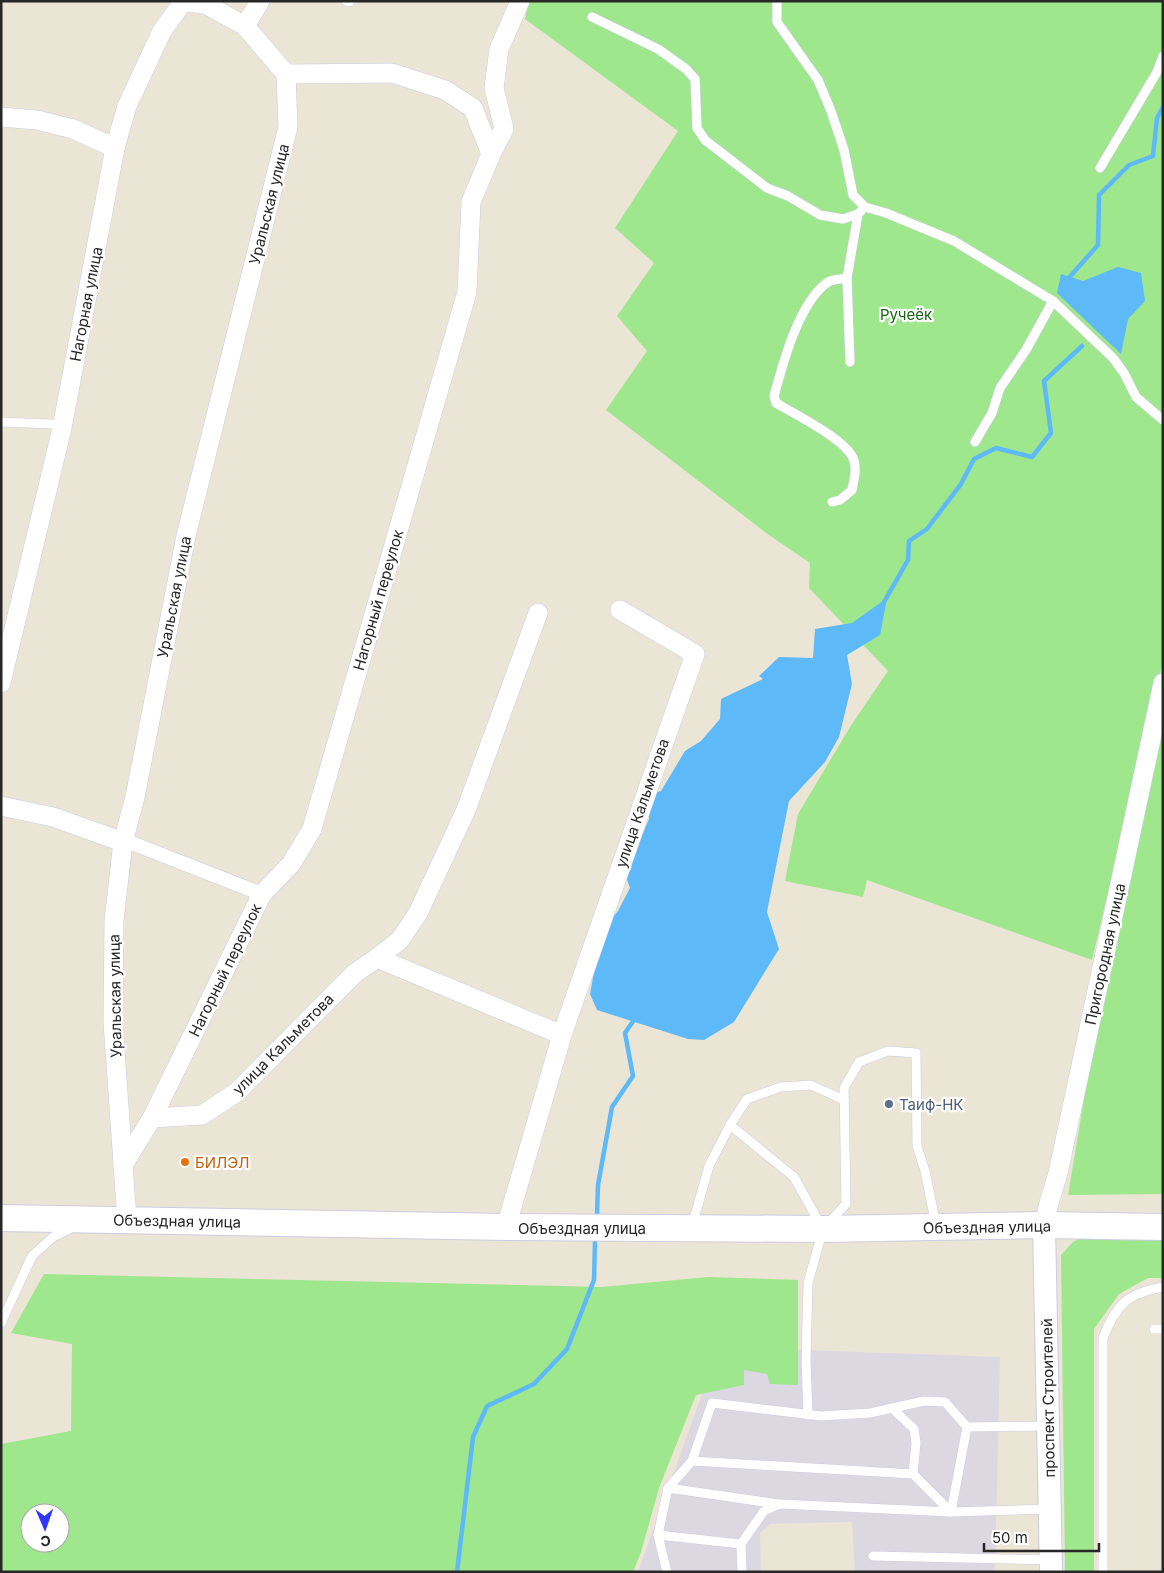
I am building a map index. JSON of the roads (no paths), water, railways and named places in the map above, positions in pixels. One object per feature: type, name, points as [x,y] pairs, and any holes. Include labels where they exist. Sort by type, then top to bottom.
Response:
[{"type":"main road","name":"Объездная улица","points":[[1,1218],[506,1227],[823,1229],[1044,1225],[1163,1227]]},
{"type":"street","points":[[260,1],[245,26],[286,74],[392,73],[445,90],[473,108],[491,154]]},
{"type":"street","name":"Нагорный переулок","points":[[123,1165],[152,1118],[262,894],[291,864],[312,829],[467,292],[471,202],[491,154],[504,129],[494,88],[500,49],[520,1]]},
{"type":"street","name":"Нагорная улица","points":[[1,683],[62,428],[115,148],[127,106],[162,31],[182,2],[205,4],[245,26]]},
{"type":"street","name":"Уральская улица","points":[[127,1220],[113,1022],[114,921],[124,841],[135,797],[186,536],[288,127],[286,74]]},
{"type":"street","points":[[1,117],[37,120],[73,129],[115,148]]},
{"type":"street","name":"улица Кальметова","points":[[506,1227],[562,1035],[695,654],[620,610]]},
{"type":"street","name":"улица Кальметова","points":[[152,1118],[202,1115],[237,1092],[354,973],[400,940],[418,913],[466,810],[538,613]]},
{"type":"street","name":"Пригородная улица","points":[[1044,1225],[1058,1173],[1163,683]]},
{"type":"street","points":[[1,806],[53,817],[124,841],[262,894]]},
{"type":"street","points":[[377,958],[562,1035]]},
{"type":"street","name":"проспект Строителей","points":[[1044,1225],[1051,1566]]},
{"type":"lane","points":[[777,1],[777,22],[818,80],[844,150],[853,195],[864,207],[886,213],[954,241],[1053,301],[1113,358],[1124,373],[1136,397],[1163,420]]},
{"type":"lane","points":[[592,17],[658,49],[686,69],[695,79],[697,128],[705,140],[767,188],[788,196],[820,215],[843,219],[858,214]]},
{"type":"lane","points":[[1100,168],[1157,72],[1163,56]]},
{"type":"lane","points":[[850,362],[847,278],[858,214],[864,207]]},
{"type":"lane","points":[[832,502],[840,500],[852,490],[856,471],[852,456],[836,439],[776,403],[774,396],[789,344],[812,297],[829,281],[847,278]]},
{"type":"lane","points":[[975,442],[992,413],[1000,388],[1026,350],[1053,301]]},
{"type":"lane","points":[[1,422],[51,424],[62,428]]},
{"type":"lane","points":[[808,1415],[806,1360],[808,1283],[823,1229],[846,1204],[844,1088],[859,1062],[888,1051],[916,1053],[917,1146],[925,1171],[936,1228]]},
{"type":"lane","points":[[692,1228],[709,1166],[730,1125],[747,1099],[782,1087],[811,1085],[844,1100]]},
{"type":"lane","points":[[730,1125],[794,1177],[823,1229]]},
{"type":"lane","points":[[1,1323],[32,1256],[53,1237],[89,1220]]},
{"type":"lane","points":[[1103,1572],[1104,1338],[1111,1317],[1120,1306],[1132,1296],[1147,1290],[1163,1287]]},
{"type":"lane","points":[[668,1572],[658,1534],[668,1488],[692,1461],[712,1403],[821,1416],[870,1412],[924,1401],[945,1402],[967,1427],[1048,1426]]},
{"type":"lane","points":[[892,1408],[914,1430],[916,1442],[913,1474]]},
{"type":"lane","points":[[951,1512],[967,1427]]},
{"type":"lane","points":[[692,1461],[913,1474],[951,1512]]},
{"type":"lane","points":[[668,1488],[780,1504],[951,1512],[1050,1508]]},
{"type":"lane","points":[[742,1572],[741,1544],[764,1510],[780,1504]]},
{"type":"lane","points":[[658,1534],[741,1544]]},
{"type":"lane","points":[[873,1556],[1051,1566]]},
{"type":"water","points":[[1118,267],[1141,273],[1145,301],[1128,319],[1121,354],[1057,293],[1061,274],[1083,281]]},
{"type":"water","points":[[887,598],[880,635],[847,655],[852,684],[839,737],[825,762],[789,801],[767,912],[779,949],[734,1022],[704,1040],[688,1039],[597,1010],[590,994],[602,929],[618,911],[630,888],[624,871],[634,855],[649,819],[651,794],[661,791],[685,751],[701,741],[720,719],[721,699],[763,679],[759,676],[779,657],[813,658],[815,629],[852,623]]},
{"type":"waterway","points":[[1068,281],[1098,245],[1099,195],[1129,165],[1153,156],[1157,118],[1163,107]]},
{"type":"waterway","points":[[884,602],[908,560],[909,541],[927,529],[961,484],[974,459],[996,448],[1032,457],[1051,433],[1044,381],[1082,346]]},
{"type":"waterway","points":[[597,1214],[598,1185],[612,1107],[633,1076],[625,1033],[636,1017]]},
{"type":"waterway","points":[[457,1572],[473,1437],[487,1406],[534,1384],[567,1349],[594,1280],[595,1242]]},
{"type":"place","name":"Таиф-НК","points":[[889,1104]]},
{"type":"place","name":"БИЛЭЛ","points":[[185,1162]]},
{"type":"park label","name":"Ручеёк","points":[[906,314]]}]
